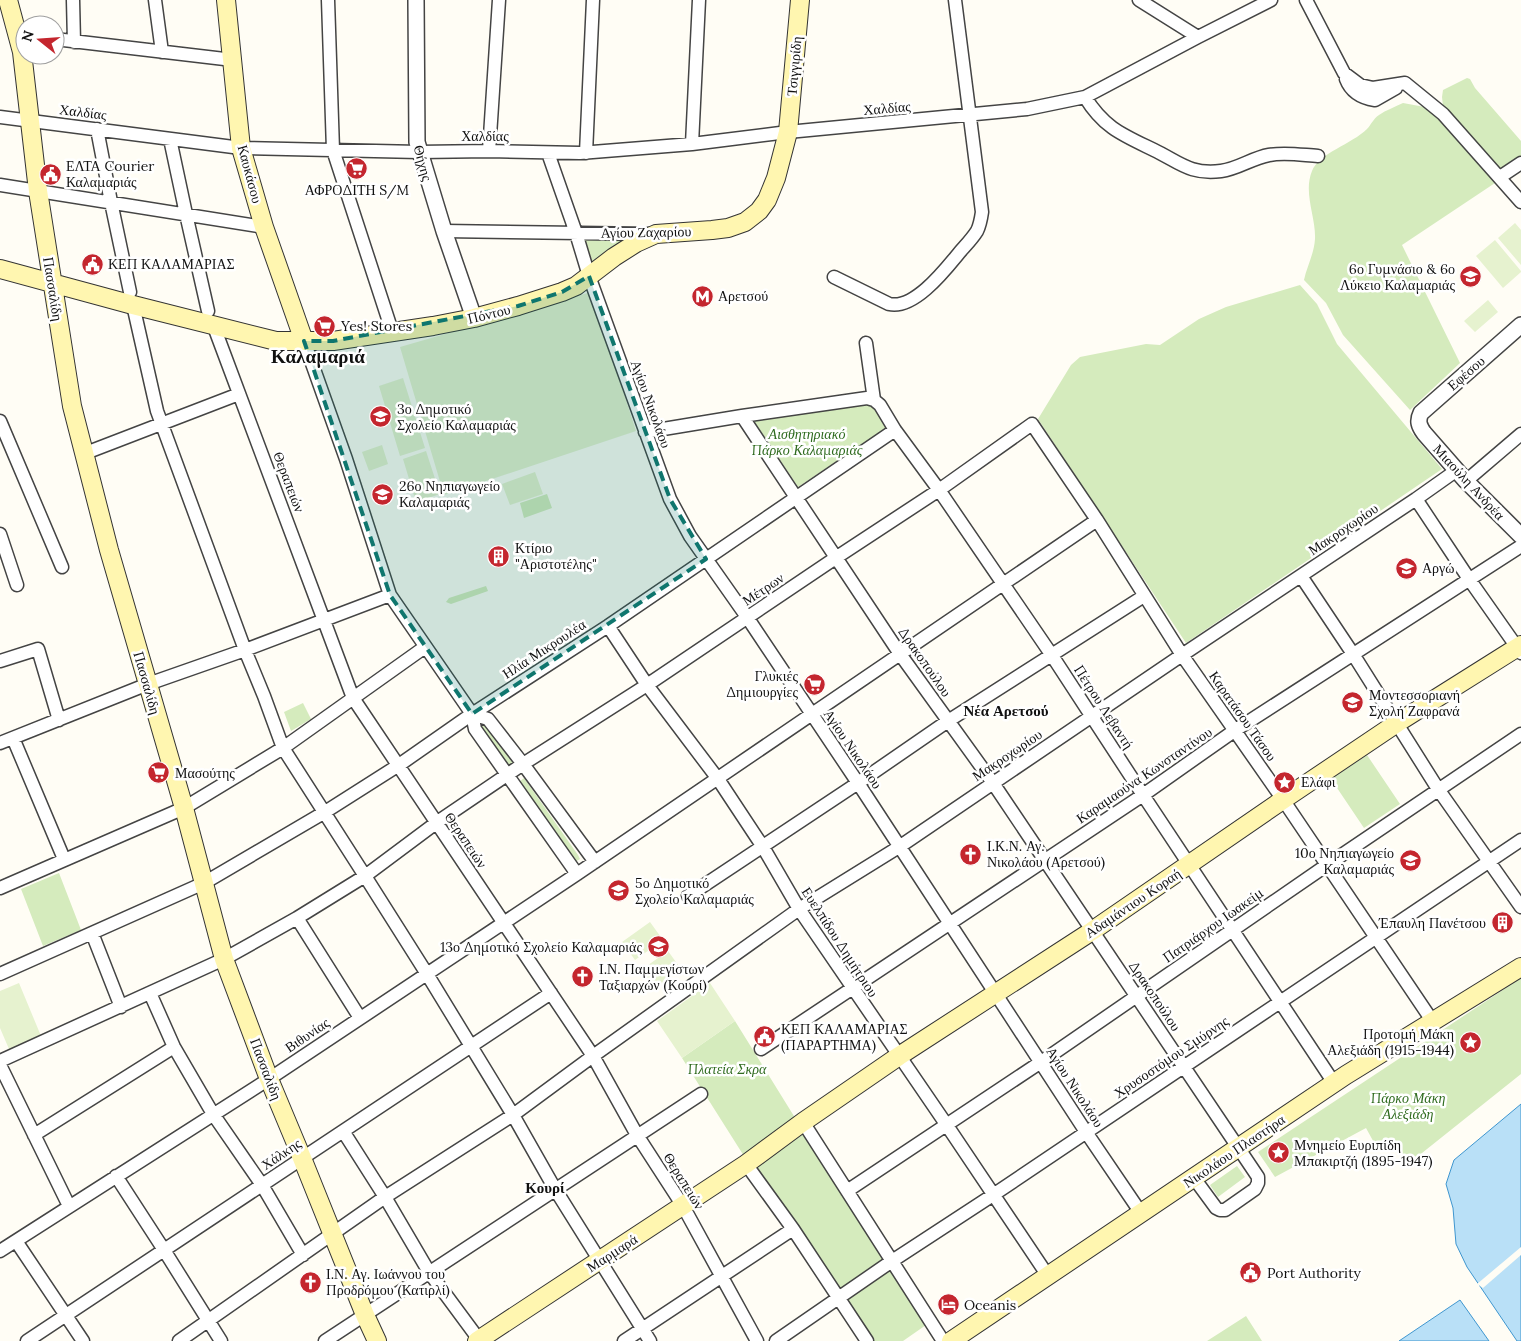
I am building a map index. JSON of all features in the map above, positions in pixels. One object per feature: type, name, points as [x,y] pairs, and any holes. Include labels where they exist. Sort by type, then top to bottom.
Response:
[{"type":"main road","name":"Πασσαλίδη","points":[[8,0],[15,18]]},
{"type":"main road","name":"Καυκάσου","points":[[226,0],[241,148],[264,227],[304,341]]},
{"type":"main road","name":"Τσιγγιρίδη","points":[[788,132],[800,0]]},
{"type":"main road","name":"Πασσαλίδη","points":[[24,65],[38,191],[51,278],[72,406],[83,454],[184,808],[224,959],[269,1079],[377,1341]]},
{"type":"main road","name":"Αγίου Ζαχαρίου","points":[[656,234],[723,229],[745,222],[755,216],[763,206],[773,186],[788,132]]},
{"type":"main road","name":"Πόντου","points":[[0,269],[51,278],[210,318],[278,331],[304,341],[333,341],[474,318],[562,292],[576,286],[636,243],[656,234]]},
{"type":"main road","name":"Πόντου","points":[[0,258],[51,278]]},
{"type":"main road","name":"Αδαμάντιου Κοραή","points":[[746,1164],[899,1056],[1092,931],[1397,723],[1520,648]]},
{"type":"main road","name":"Νικολάου Πλαστήρα","points":[[951,1341],[1334,1083],[1521,967]]},
{"type":"main road","name":"Μαρμαρά","points":[[479,1341],[746,1164]]},
{"type":"street","points":[[72,0],[74,42]]},
{"type":"street","points":[[155,0],[162,52]]},
{"type":"street","points":[[328,0],[333,150],[392,331]]},
{"type":"street","name":"Θήχης","points":[[416,0],[417,142],[444,232],[474,318]]},
{"type":"street","points":[[489,150],[499,0]]},
{"type":"street","points":[[586,153],[593,0]]},
{"type":"street","points":[[692,144],[698,0]]},
{"type":"street","points":[[834,276],[889,304],[895,306],[902,304],[919,294],[942,274],[976,232],[980,224],[982,212],[954,0]]},
{"type":"street","points":[[1139,0],[1198,37]]},
{"type":"street","name":"Χαλδίας","points":[[0,118],[30,120],[241,148],[419,152],[489,150],[586,153],[692,144],[788,132],[1027,110],[1085,97],[1271,0]]},
{"type":"street","points":[[1306,0],[1349,85],[1357,93],[1365,98],[1375,100],[1405,83],[1443,114],[1521,202]]},
{"type":"street","points":[[65,41],[233,60]]},
{"type":"street","points":[[1085,97],[1094,112],[1114,130],[1192,170],[1206,172],[1223,171],[1270,155],[1318,156]]},
{"type":"street","points":[[97,129],[157,411],[283,748],[471,1046],[555,1189],[650,1341]]},
{"type":"street","name":"Θεραπειών","points":[[170,139],[210,318],[353,698],[552,992],[593,1056],[637,1135],[683,1206],[757,1341]]},
{"type":"street","name":"Αγίου Νικολάου","points":[[548,153],[589,276],[670,500],[690,536],[748,617],[994,993],[1141,1213]]},
{"type":"street","points":[[1500,177],[1521,163]]},
{"type":"street","points":[[0,185],[264,227]]},
{"type":"street","name":"Αγίου Ζαχαρίου","points":[[444,232],[656,234]]},
{"type":"street","name":"Εφέσου","points":[[1419,426],[1421,413],[1521,325]]},
{"type":"street","points":[[304,341],[346,459],[390,595],[424,647],[472,714],[475,730],[578,874]]},
{"type":"street","name":"Πέτρου Λεβαντή","points":[[866,343],[874,400],[880,405],[895,430],[939,490],[1051,654],[1334,1083]]},
{"type":"street","points":[[83,454],[239,394]]},
{"type":"street","points":[[645,432],[867,398],[874,400]]},
{"type":"street","name":"Δρακοπούλου","points":[[742,416],[837,556],[900,654],[993,783],[1137,996],[1258,1177],[1258,1183],[1255,1189],[1224,1210],[1220,1210],[1216,1208],[1194,1178]]},
{"type":"street","points":[[0,421],[62,567]]},
{"type":"street","name":"Μέτρων","points":[[0,1061],[224,959],[297,918],[365,876],[436,823],[523,764],[647,685],[837,556],[939,490],[1032,424]]},
{"type":"street","name":"Καρατάσου Τάσου","points":[[1032,424],[1097,520],[1182,655],[1283,800],[1433,1022]]},
{"type":"street","name":"Μιαούλη Ανδρέα","points":[[1419,426],[1462,475],[1521,536]]},
{"type":"street","name":"Ηλία Μικρουλέα","points":[[0,974],[204,883],[324,812],[398,766],[472,714],[608,626],[895,430]]},
{"type":"street","name":"Μακροχωρίου","points":[[179,1341],[386,1197],[513,1115],[799,910],[899,847],[1416,499],[1462,475],[1521,434]]},
{"type":"street","points":[[1416,499],[1469,579],[1520,648]]},
{"type":"street","name":"Βιθυνίας","points":[[0,1250],[269,1079],[578,874],[1097,520]]},
{"type":"street","points":[[0,534],[17,585]]},
{"type":"street","name":"Καραμαούνα Κωνσταντίνου","points":[[761,1050],[1143,795],[1234,731],[1521,546]]},
{"type":"street","points":[[1301,576],[1353,654],[1438,789],[1521,907]]},
{"type":"street","points":[[0,743],[148,684],[245,650],[390,595]]},
{"type":"street","points":[[688,896],[948,721],[1144,596]]},
{"type":"street","name":"Ευελπίδου Δημήτριου","points":[[608,626],[647,685],[718,779],[763,847],[799,910],[1048,1276]]},
{"type":"street","points":[[0,888],[184,808],[283,748],[424,647]]},
{"type":"street","points":[[0,661],[38,649],[59,720]]},
{"type":"street","points":[[472,714],[488,719],[595,862]]},
{"type":"street","name":"Πατριάρχου Ιωακείμ","points":[[847,1191],[1041,1062],[1521,734]]},
{"type":"street","points":[[13,738],[64,860]]},
{"type":"street","name":"Χρυσοστόμου Σμύρνης","points":[[776,1341],[892,1261],[1521,840]]},
{"type":"street","points":[[297,918],[360,1018]]},
{"type":"street","points":[[92,933],[121,1007]]},
{"type":"street","name":"Χάλκης","points":[[27,1341],[552,992]]},
{"type":"street","points":[[150,993],[174,1047],[214,1114],[262,1185],[303,1255]]},
{"type":"street","points":[[34,1136],[174,1047]]},
{"type":"street","points":[[0,1065],[69,1206]]},
{"type":"street","points":[[325,1341],[701,1094]]},
{"type":"street","points":[[804,1122],[943,1341]]},
{"type":"street","points":[[343,1131],[386,1197],[429,1272],[479,1341]]},
{"type":"street","points":[[746,1164],[793,1229],[838,1299],[868,1341]]},
{"type":"street","points":[[116,1176],[221,1341]]},
{"type":"street","points":[[624,1341],[793,1229]]},
{"type":"street","points":[[16,1240],[83,1341]]},
{"type":"highlighted area","points":[[589,276],[670,499],[706,559],[472,714],[390,595],[304,341],[333,341],[518,306],[562,292]]},
{"type":"green space","points":[[1467,78],[1470,79],[1475,88],[1521,141],[1521,159],[1501,171],[1443,106],[1443,90]]},
{"type":"green space","points":[[1403,103],[1430,108],[1495,183],[1402,245],[1460,363],[1410,410],[1343,335],[1326,303],[1304,280],[1315,239],[1309,196],[1312,171],[1321,159],[1361,134],[1379,115]]},
{"type":"green space","points":[[1515,223],[1521,230],[1521,265],[1498,238]]},
{"type":"green space","points":[[582,239],[628,239],[591,262]]},
{"type":"green space","points":[[1495,240],[1521,271],[1503,288],[1476,256]]},
{"type":"green space","points":[[1300,285],[1317,304],[1337,344],[1442,469],[1186,643],[1038,419],[1071,365],[1080,357],[1146,344],[1160,345],[1199,319],[1226,307]]},
{"type":"green space","points":[[591,292],[636,431],[444,495],[400,347]]},
{"type":"green space","points":[[1488,300],[1498,312],[1475,332],[1464,321]]},
{"type":"green space","points":[[403,378],[425,448],[400,456],[379,386]]},
{"type":"green space","name":"Αισθητηριακό Πάρκο Καλαμαριάς","points":[[873,403],[889,426],[798,487],[752,418]]},
{"type":"green space","points":[[382,445],[388,464],[369,471],[362,452]]},
{"type":"green space","points":[[426,451],[440,494],[416,502],[403,459]]},
{"type":"green space","points":[[535,472],[543,494],[510,505],[502,484]]},
{"type":"green space","points":[[547,494],[552,508],[524,518],[520,503]]},
{"type":"green space","points":[[486,586],[488,591],[451,604],[446,602],[449,598]]},
{"type":"green space","points":[[303,703],[311,719],[291,731],[284,712]]},
{"type":"green space","points":[[483,723],[516,762],[509,766],[479,728]]},
{"type":"green space","points":[[1367,755],[1400,804],[1364,828],[1331,779]]},
{"type":"green space","points":[[524,778],[580,859],[575,862],[519,782]]},
{"type":"green space","points":[[59,873],[81,930],[43,946],[21,889]]},
{"type":"green space","points":[[650,922],[663,940],[635,960],[622,942]]},
{"type":"green space","points":[[668,951],[681,969],[654,989],[641,970]]},
{"type":"green space","name":"Πάρκο Μάκη Αλεξιάδη","points":[[1521,978],[1521,1074],[1417,1157],[1377,1148],[1366,1128],[1275,1177],[1258,1152]]},
{"type":"green space","points":[[19,983],[41,1036],[9,1049],[0,1028],[0,991]]},
{"type":"green space","points":[[710,983],[735,1021],[682,1058],[657,1021]]},
{"type":"green space","name":"Πλατεία Σκρα","points":[[735,1021],[926,1325],[903,1341],[872,1341],[749,1164],[682,1058]]},
{"type":"green space","points":[[1237,1166],[1245,1177],[1218,1197],[1210,1185]]},
{"type":"green space","points":[[1246,1316],[1262,1341],[1207,1341]]},
{"type":"water","points":[[1521,1104],[1521,1341],[1517,1341],[1467,1267],[1456,1244],[1453,1208],[1446,1184],[1454,1160]]},
{"type":"water","points":[[1460,1300],[1489,1341],[1399,1341]]},
{"type":"pier","points":[[1521,1247],[1521,1255],[1483,1288],[1477,1284]]},
{"type":"place","name":"ΑΦΡΟΔΙΤΗ S/M","points":[[357,168]]},
{"type":"place","name":"ΕΛΤΑ Courier Καλαμαριάς","points":[[50,174]]},
{"type":"place","name":"ΚΕΠ ΚΑΛΑΜΑΡΙΑΣ","points":[[92,264]]},
{"type":"place","name":"6ο Γυμνάσιο & 6ο Λύκειο Καλαμαριάς","points":[[1471,277]]},
{"type":"place","name":"Αρετσού","points":[[702,296]]},
{"type":"place","name":"Yes! Stores","points":[[325,326]]},
{"type":"place","name":"3ο Δημοτικό Σχολείο Καλαμαριάς","points":[[381,417]]},
{"type":"place","name":"26ο Νηπιαγωγείο Καλαμαριάς","points":[[383,494]]},
{"type":"place","name":"Κτίριο \"Αριστοτέλης\"","points":[[499,556]]},
{"type":"place","name":"Αργώ","points":[[1406,568]]},
{"type":"place","name":"Γλυκιές Δημιουργίες","points":[[814,684]]},
{"type":"place","name":"Μοντεσσοριανή Σχολή Ζαφρανά","points":[[1353,703]]},
{"type":"place","name":"Μασούτης","points":[[159,773]]},
{"type":"place","name":"Ελάφι","points":[[1285,782]]},
{"type":"place","name":"Ι.Κ.Ν. Αγ. Νικολάου (Αρετσού)","points":[[971,854]]},
{"type":"place","name":"10ο Νηπιαγωγείο Καλαμαριάς","points":[[1410,861]]},
{"type":"place","name":"5ο Δημοτικό Σχολείο Καλαμαριάς","points":[[619,891]]},
{"type":"place","name":"Έπαυλη Πανέτσου","points":[[1502,923]]},
{"type":"place","name":"13ο Δημοτικό Σχολείο Καλαμαριάς","points":[[658,947]]},
{"type":"place","name":"Ι.Ν. Παμμεγίστων Ταξιαρχών (Κουρί)","points":[[583,977]]},
{"type":"place","name":"ΚΕΠ ΚΑΛΑΜΑΡΙΑΣ (ΠΑΡΑΡΤΗΜΑ)","points":[[765,1037]]},
{"type":"place","name":"Προτομή Μάκη Αλεξιάδη (1915-1944)","points":[[1470,1042]]},
{"type":"place","name":"Μνημείο Ευριπίδη Μπακιρτζή (1895-1947)","points":[[1278,1153]]},
{"type":"place","name":"Port Authority","points":[[1251,1273]]},
{"type":"place","name":"Ι.Ν. Αγ. Ιωάννου του Προδρόμου (Κατιρλί)","points":[[310,1282]]},
{"type":"place","name":"Oceanis","points":[[948,1305]]},
{"type":"district","name":"Καλαμαριά","points":[[318,356]]},
{"type":"district","name":"Νέα Αρετσού","points":[[1006,710]]},
{"type":"district","name":"Κουρί","points":[[545,1187]]}]
